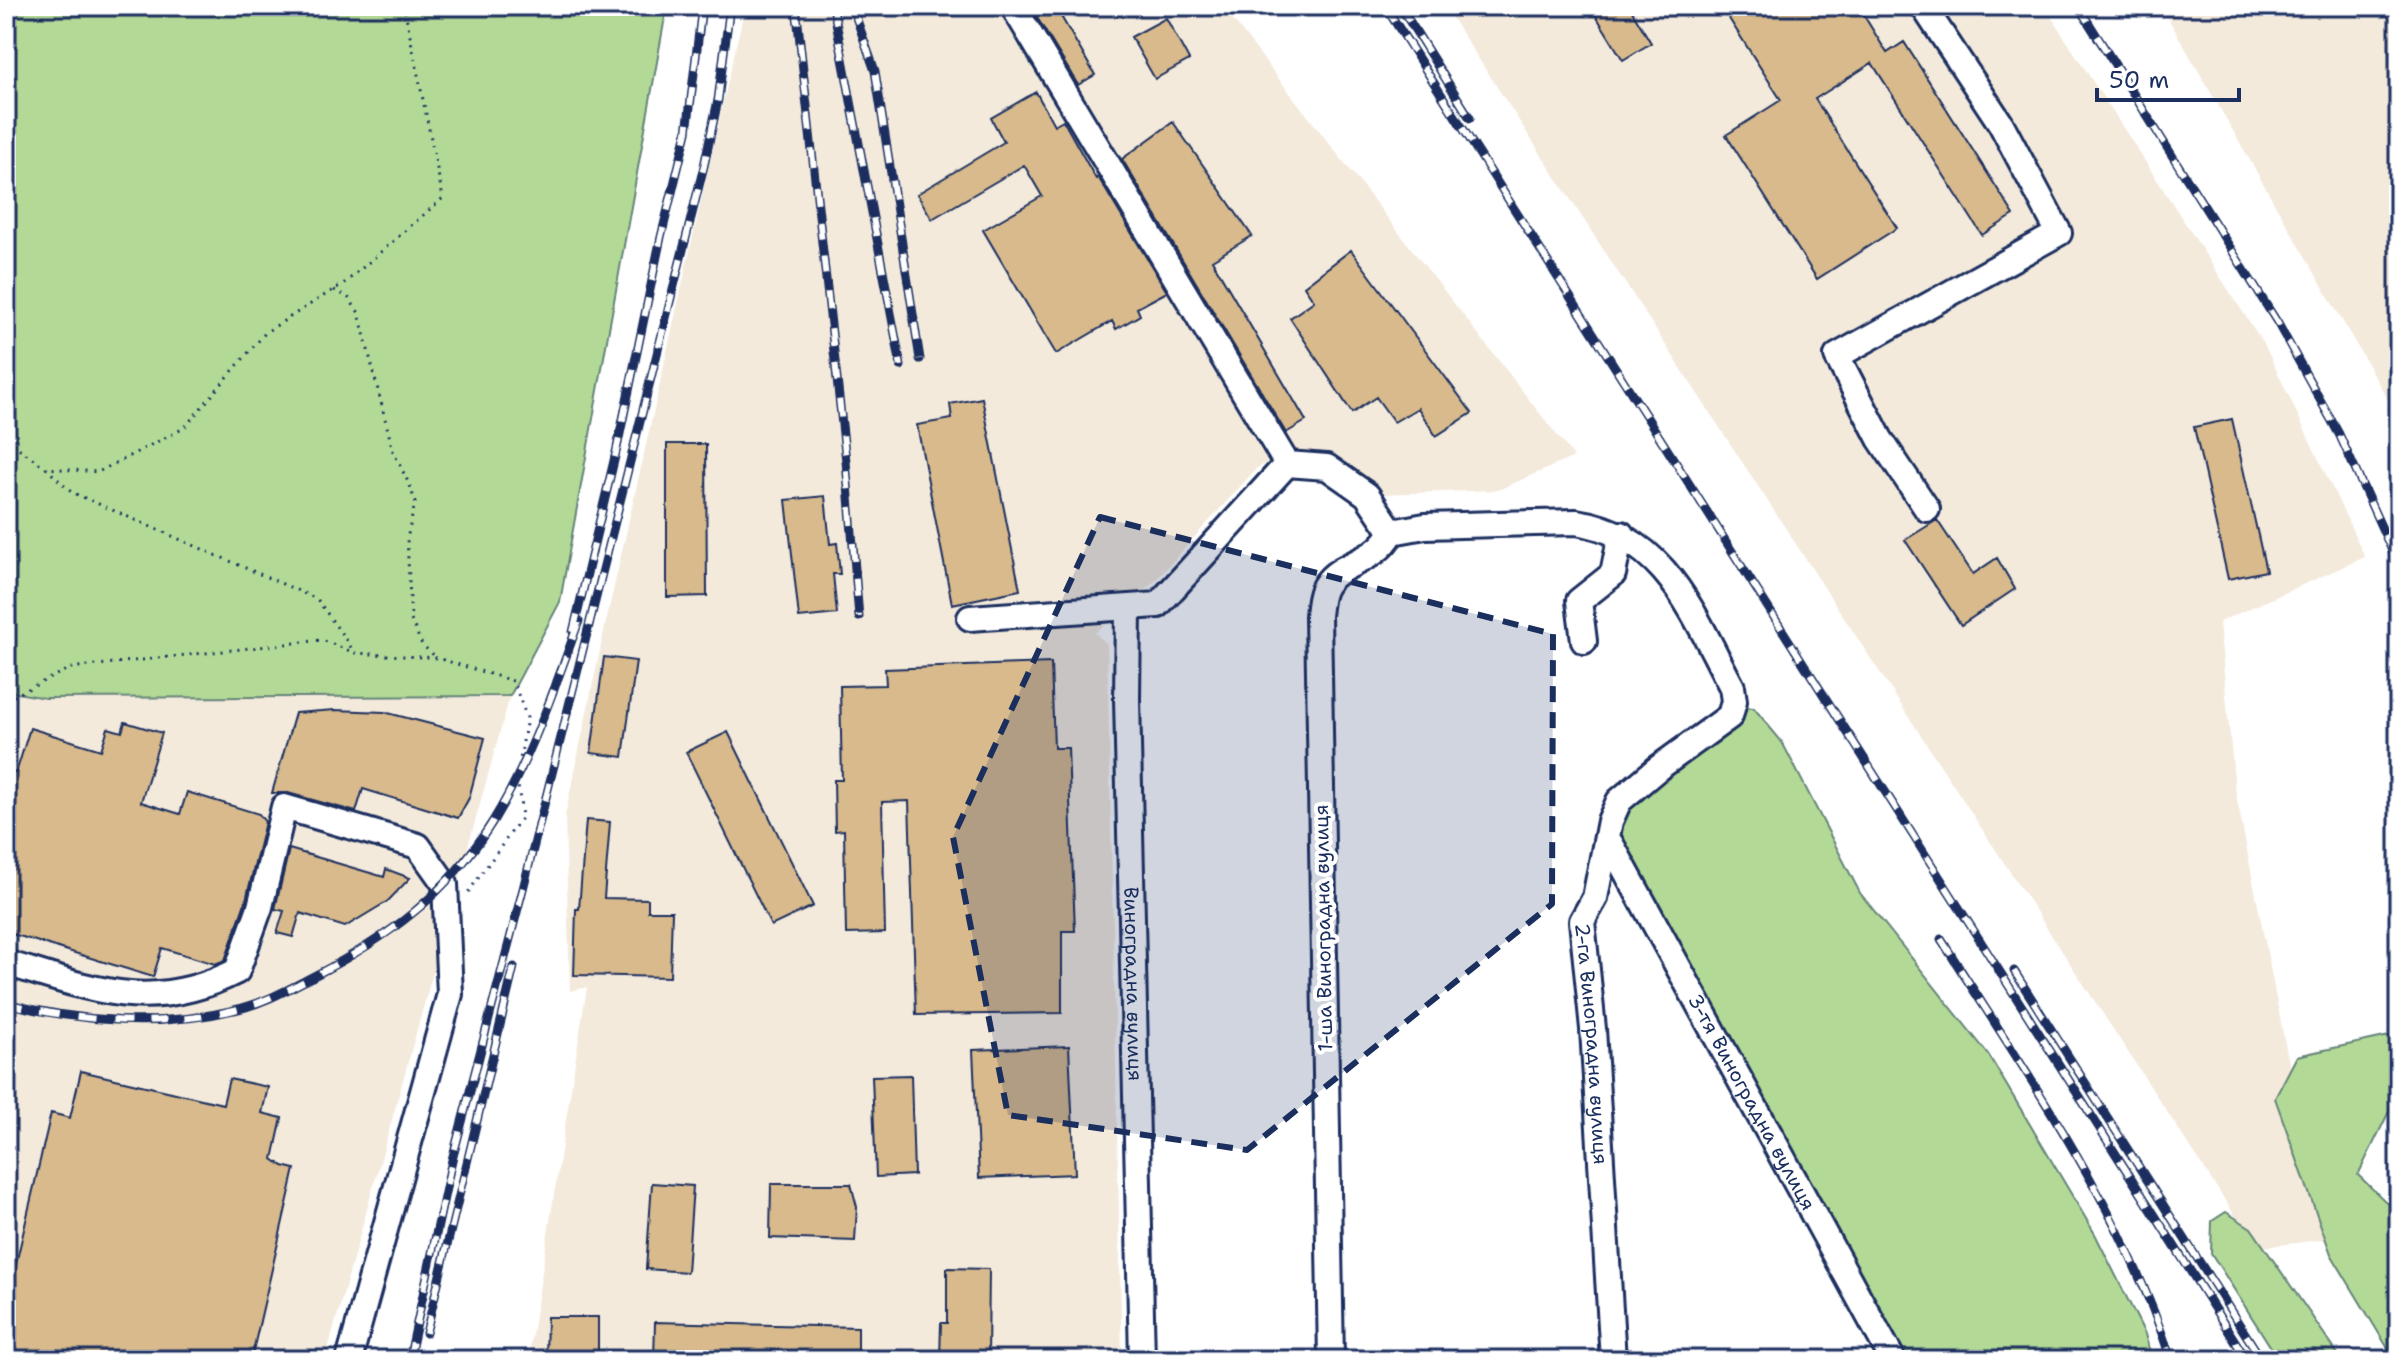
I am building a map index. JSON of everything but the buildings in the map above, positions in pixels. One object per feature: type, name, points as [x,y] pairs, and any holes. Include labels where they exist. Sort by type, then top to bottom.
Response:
[{"type":"street","points":[[1013,6],[1287,464]]},
{"type":"street","points":[[1923,6],[2001,124],[2059,233],[1837,356],[1880,439],[1927,509]]},
{"type":"street","points":[[1287,464],[1327,467],[1367,495],[1392,532]]},
{"type":"street","points":[[970,618],[1158,605],[1287,464]]},
{"type":"street","name":"2-га Виноградна вулиця","points":[[1392,532],[1425,526],[1576,522],[1621,534],[1646,552],[1668,574],[1732,687],[1734,701],[1730,716],[1619,801],[1610,821],[1595,898],[1582,921],[1593,1029],[1613,1360]]},
{"type":"street","name":"1-ша Виноградна вулиця","points":[[1331,1360],[1318,616],[1326,583],[1384,546],[1392,532]]},
{"type":"street","points":[[1584,641],[1579,601],[1613,574],[1621,534]]},
{"type":"street","name":"Виноградна вулиця","points":[[1128,608],[1127,699],[1142,1360]]},
{"type":"street","points":[[6,963],[120,995],[167,995],[208,986],[237,971],[260,907],[284,807],[418,846],[445,884],[450,994],[349,1360]]},
{"type":"street","name":"3-тя Виноградна вулиця","points":[[1611,844],[1893,1360]]},
{"type":"path","points":[[46,468],[98,472],[184,428],[266,332],[334,290],[443,198],[404,6]]},
{"type":"path","points":[[334,290],[348,297],[359,313],[393,451],[411,488],[415,503],[407,539],[411,620],[422,645],[437,658]]},
{"type":"path","points":[[6,439],[46,468],[71,492],[317,599],[355,653]]},
{"type":"path","points":[[6,700],[70,668],[322,640],[355,653],[437,658],[513,681],[527,718],[517,777],[522,817],[465,897]]},
{"type":"highlighted area","points":[[1100,517],[1553,634],[1552,904],[1247,1150],[1008,1115],[953,837]]},
{"type":"shaded area","points":[[745,6],[1222,6],[1574,457],[1498,490],[1382,494],[1347,476],[1333,457],[1292,451],[1257,468],[1155,581],[1095,633],[1107,644],[1122,1360],[528,1360],[587,987],[570,991],[565,816]]},
{"type":"shaded area","points":[[1444,6],[2044,6],[2265,346],[2365,557],[2219,622],[2235,789],[2307,1155],[2335,1238],[2256,1248]]},
{"type":"shaded area","points":[[2161,6],[2399,6],[2399,419]]},
{"type":"shaded area","points":[[6,691],[45,698],[510,696],[325,1360],[6,1360]]},
{"type":"green space","points":[[6,6],[667,6],[560,602],[510,696],[45,698],[6,691]]},
{"type":"green space","points":[[1740,707],[1754,708],[1782,742],[1860,893],[1988,1054],[2095,1234],[2145,1334],[2152,1360],[1893,1360],[1611,844],[1618,798]]},
{"type":"green space","points":[[2394,1035],[2399,1063],[2399,1091],[2358,1175],[2387,1203],[2399,1201],[2399,1360],[2395,1360],[2331,1254],[2275,1098],[2297,1056]]},
{"type":"green space","points":[[2226,1212],[2251,1228],[2342,1360],[2279,1360],[2211,1253],[2212,1221]]},
{"type":"railway","points":[[573,632],[687,132],[702,6]]},
{"type":"railway","points":[[409,1360],[452,1160],[704,166],[718,100],[730,6]]},
{"type":"railway","points":[[796,6],[846,461],[859,617]]},
{"type":"railway","points":[[833,6],[901,366]]},
{"type":"railway","points":[[852,6],[875,71],[920,359]]},
{"type":"railway","points":[[1385,6],[2247,1360]]},
{"type":"railway","points":[[1400,6],[1470,118]]},
{"type":"railway","points":[[2078,6],[2277,322],[2339,434],[2399,566]]},
{"type":"railway","points":[[6,1003],[62,1015],[120,1020],[206,1016],[244,1007],[284,992],[366,947],[436,893],[493,821],[530,748],[579,621]]},
{"type":"railway","points":[[1941,939],[2038,1091],[2099,1195],[2151,1304],[2171,1360]]},
{"type":"railway","points":[[426,1333],[514,967]]},
{"type":"railway","points":[[2014,971],[2262,1360]]}]
